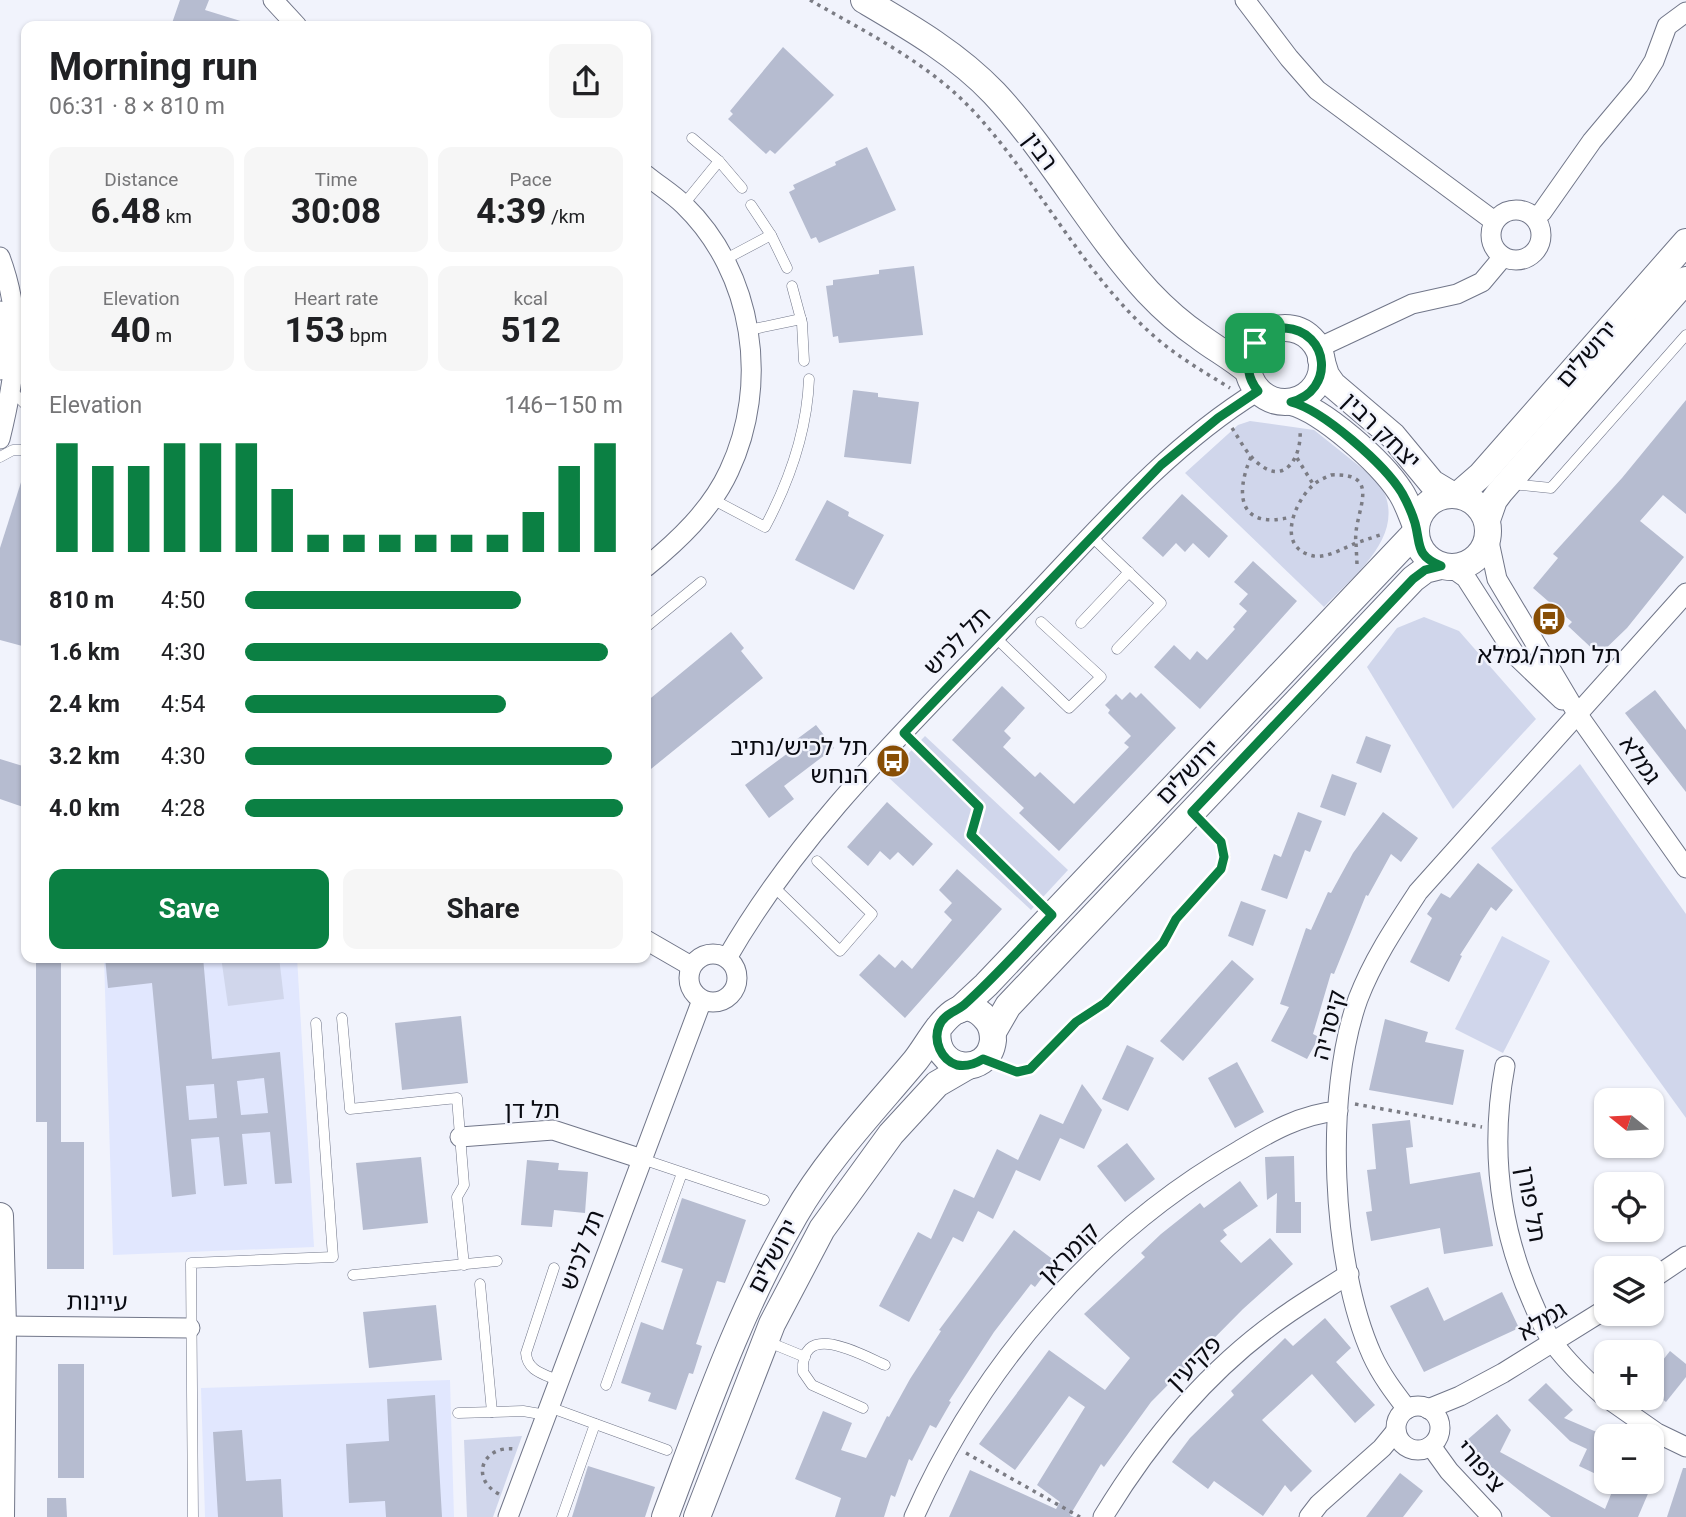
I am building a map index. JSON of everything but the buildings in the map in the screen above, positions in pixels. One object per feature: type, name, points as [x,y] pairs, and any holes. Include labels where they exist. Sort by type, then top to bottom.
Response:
[{"type":"main road","name":"רבין","points":[[864,0],[922,34],[994,93],[1021,125],[1108,243],[1147,290],[1189,330]]},
{"type":"main road","name":"ירושלים","points":[[1455,495],[1481,475],[1686,242]]},
{"type":"main road","name":"ירושלים","points":[[1487,528],[1494,500],[1686,281]]},
{"type":"main road","points":[[1290,328],[1307,335],[1320,353],[1320,376],[1315,387],[1295,403],[1273,400],[1235,359],[1189,330],[1224,338],[1259,338],[1273,330],[1290,328]]},
{"type":"main road","points":[[1253,381],[1250,354],[1259,338]]},
{"type":"main road","name":"יצחק רבין","points":[[1320,353],[1326,376],[1333,385],[1393,436],[1432,483],[1455,495]]},
{"type":"main road","name":"יצחק רבין","points":[[1295,403],[1331,424],[1388,475],[1401,492],[1416,529]]},
{"type":"main road","points":[[1455,495],[1474,502],[1487,528],[1484,548],[1473,561],[1446,567],[1430,561],[1417,543],[1416,529],[1420,514],[1426,505],[1441,496],[1455,495]]},
{"type":"main road","name":"ירושלים","points":[[959,1010],[986,985],[1416,529]]},
{"type":"main road","name":"ירושלים","points":[[993,1032],[1008,1006],[1413,579],[1425,570],[1446,567]]},
{"type":"main road","points":[[968,1009],[978,1012],[989,1023],[993,1032],[993,1042],[976,1062],[958,1065],[943,1056],[936,1038],[943,1019],[959,1010],[968,1009]]},
{"type":"main road","name":"ירושלים","points":[[665,1517],[744,1312],[796,1213],[867,1115],[916,1060],[938,1028]]},
{"type":"main road","name":"ירושלים","points":[[697,1517],[765,1340],[822,1229],[891,1134],[937,1084],[976,1062]]},
{"type":"main road","points":[[0,1216],[1,1517]]},
{"type":"street","points":[[273,0],[292,21]]},
{"type":"street","points":[[1245,0],[1317,90],[1494,221]]},
{"type":"street","points":[[1534,217],[1542,212],[1592,141],[1639,85],[1654,61],[1667,26],[1686,12]]},
{"type":"street","points":[[651,179],[684,204],[714,241],[724,260],[736,284],[749,330],[753,377],[746,426],[729,472],[701,516],[651,562]]},
{"type":"street","points":[[1515,209],[1523,210],[1534,217],[1540,227],[1541,236],[1535,252],[1520,260],[1503,257],[1492,245],[1491,228],[1494,221],[1507,211],[1515,209]]},
{"type":"street","points":[[0,257],[14,308],[17,348],[0,439]]},
{"type":"street","points":[[1320,353],[1412,304],[1457,294],[1482,282],[1503,257]]},
{"type":"street","points":[[0,311],[3,348],[0,370]]},
{"type":"street","name":"תל לכיש","points":[[727,958],[773,885],[842,799],[1161,465],[1223,415],[1253,381]]},
{"type":"street","name":"גמלא","points":[[1487,528],[1497,579],[1578,715],[1686,868]]},
{"type":"street","name":"גמלא","points":[[1446,567],[1466,579],[1516,656],[1578,715]]},
{"type":"street","name":"קיסריה","points":[[1407,1409],[1381,1373],[1360,1321],[1349,1274],[1337,1195],[1338,1106],[1343,1059],[1358,1000],[1383,944],[1418,892],[1686,593]]},
{"type":"street","points":[[651,943],[691,966]]},
{"type":"street","points":[[709,954],[720,954],[727,958],[733,963],[737,974],[732,992],[720,1001],[709,1002],[702,999],[689,985],[688,974],[691,966],[698,958],[709,954]]},
{"type":"street","name":"תל לכיש","points":[[510,1509],[702,999]]},
{"type":"street","name":"תל פורן","points":[[1505,1066],[1498,1130],[1499,1179],[1510,1239],[1519,1270],[1553,1343],[1594,1385]]},
{"type":"street","name":"קומראן","points":[[914,1517],[950,1444],[973,1406],[1016,1347],[1080,1272],[1190,1180],[1291,1123],[1338,1106]]},
{"type":"street","name":"תל דן","points":[[460,1137],[553,1130],[642,1159]]},
{"type":"street","points":[[1664,1271],[1686,1256]]},
{"type":"street","name":"פקיעין","points":[[1102,1517],[1143,1456],[1203,1386],[1247,1345],[1289,1312],[1349,1274]]},
{"type":"street","name":"גמלא","points":[[1428,1409],[1460,1396],[1503,1373],[1594,1316]]},
{"type":"street","name":"עיינות","points":[[2,1326],[190,1328]]},
{"type":"street","name":"גמלא","points":[[1440,1426],[1453,1410],[1503,1373]]},
{"type":"street","points":[[1416,1406],[1428,1409],[1436,1416],[1440,1426],[1438,1437],[1431,1446],[1417,1450],[1400,1438],[1398,1420],[1407,1409],[1416,1406]]},
{"type":"street","name":"תל פורן","points":[[1624,1410],[1657,1433],[1686,1447]]},
{"type":"street","points":[[1309,1517],[1319,1504],[1356,1470],[1385,1445],[1400,1438]]},
{"type":"street","name":"ציפורי","points":[[1431,1446],[1449,1471],[1492,1517]]},
{"type":"lane","points":[[692,138],[719,161],[742,188]]},
{"type":"lane","points":[[684,204],[719,161]]},
{"type":"lane","points":[[751,205],[771,235],[787,268]]},
{"type":"lane","points":[[724,260],[771,235]]},
{"type":"lane","points":[[792,286],[801,319],[804,361]]},
{"type":"lane","points":[[749,330],[801,319]]},
{"type":"lane","points":[[1507,484],[1551,488],[1686,335]]},
{"type":"lane","points":[[712,499],[765,527],[788,479],[798,450],[809,379]]},
{"type":"lane","points":[[11,389],[21,400]]},
{"type":"lane","points":[[0,457],[13,450],[21,450]]},
{"type":"lane","points":[[1092,537],[1161,603],[1116,649]]},
{"type":"lane","points":[[1081,623],[1129,572]]},
{"type":"lane","points":[[651,623],[701,582]]},
{"type":"lane","points":[[995,637],[1069,708],[1101,677],[1041,622]]},
{"type":"lane","points":[[976,1062],[1017,1072],[1030,1069],[1076,1022],[1105,1003],[1163,943],[1176,919],[1221,869],[1224,857],[1221,842],[1192,812]]},
{"type":"lane","points":[[773,885],[841,951],[872,914],[817,861]]},
{"type":"lane","points":[[342,1018],[350,1109],[457,1098],[464,1185],[457,1197],[464,1265]]},
{"type":"lane","points":[[193,1517],[191,1264],[333,1257],[316,1023]]},
{"type":"lane","points":[[642,1159],[765,1200]]},
{"type":"lane","points":[[606,1385],[682,1173]]},
{"type":"lane","points":[[353,1275],[497,1261]]},
{"type":"lane","points":[[554,1269],[526,1353],[527,1362],[533,1369],[559,1381]]},
{"type":"lane","points":[[480,1284],[492,1412]]},
{"type":"lane","points":[[765,1340],[805,1357]]},
{"type":"lane","points":[[863,1408],[809,1382],[803,1372],[805,1357],[813,1347],[830,1343],[885,1365]]},
{"type":"lane","points":[[458,1413],[547,1411],[595,1424],[667,1450]]},
{"type":"lane","points":[[562,1517],[595,1424]]},
{"type":"path","points":[[1223,415],[1251,457],[1265,469],[1274,471],[1292,465],[1297,458],[1301,439],[1295,403]]},
{"type":"path","points":[[1251,457],[1241,488],[1249,511],[1258,519],[1268,521],[1292,517]]},
{"type":"path","points":[[1297,458],[1314,484]]},
{"type":"path","points":[[1331,475],[1346,475],[1359,481],[1364,499],[1356,523],[1356,544],[1323,555],[1307,553],[1296,545],[1293,538],[1292,517],[1314,484],[1331,475]]},
{"type":"path","points":[[904,733],[979,807],[971,835],[1052,915]]},
{"type":"path","points":[[1338,1106],[1498,1130]]},
{"type":"path","points":[[950,1444],[1080,1517]]},
{"type":"path","points":[[510,1509],[488,1488],[482,1470],[485,1461],[490,1454],[504,1448],[532,1453]]},
{"type":"shaded area","points":[[1250,421],[1314,430],[1378,481],[1387,500],[1388,517],[1376,550],[1324,607],[1185,473],[1238,425]]},
{"type":"shaded area","points":[[1424,617],[1459,631],[1536,719],[1453,809],[1367,667],[1397,628]]},
{"type":"shaded area","points":[[925,736],[1068,870],[1031,910],[887,776]]},
{"type":"shaded area","points":[[1580,764],[1686,914],[1686,1118],[1491,848]]},
{"type":"shaded area","points":[[1502,936],[1550,961],[1503,1053],[1455,1029]]},
{"type":"shaded area","points":[[104,963],[297,963],[314,1247],[113,1255]]},
{"type":"shaded area","points":[[222,963],[280,963],[284,999],[228,1006]]},
{"type":"shaded area","points":[[450,1380],[454,1517],[205,1517],[201,1388]]},
{"type":"shaded area","points":[[522,1436],[493,1517],[467,1517],[464,1440]]},
{"type":"place","name":"תל חמה/גמלא","points":[[1549,619]]},
{"type":"place","name":"תל לכיש/נתיב הנחש","points":[[893,761]]},
{"type":"route","points":[[1290,328],[1302,332],[1315,343],[1322,365],[1320,376],[1307,395],[1291,402],[1311,410],[1331,424],[1388,475],[1408,506],[1416,526],[1419,548],[1430,561],[1441,566],[1425,570],[1413,579],[1192,812],[1221,842],[1224,857],[1221,869],[1176,919],[1163,943],[1105,1003],[1076,1022],[1030,1069],[1023,1072],[983,1059],[968,1066],[958,1065],[943,1056],[938,1047],[936,1038],[943,1019],[959,1010],[986,985],[1052,915],[971,835],[979,807],[904,733],[1161,465],[1194,436],[1258,391],[1248,371],[1250,354],[1255,343],[1268,332],[1290,328]]}]
